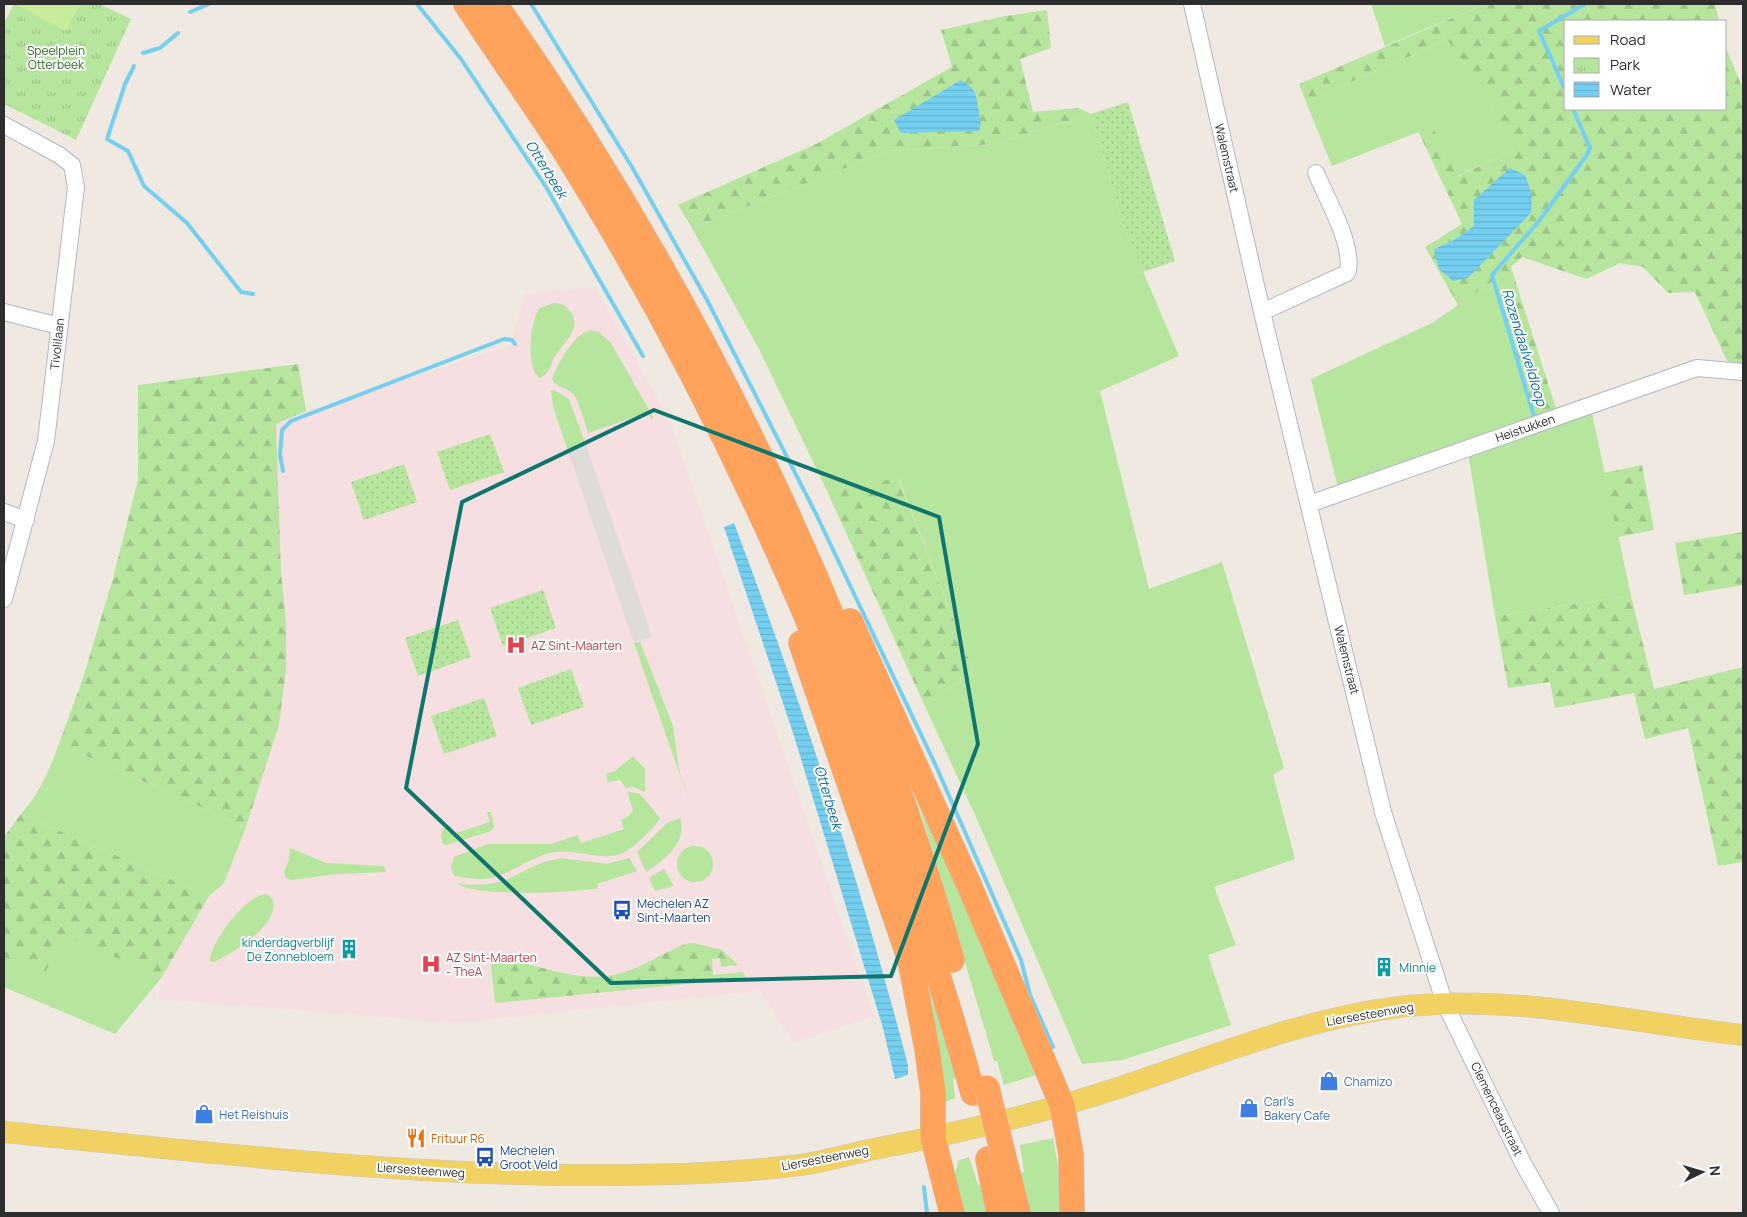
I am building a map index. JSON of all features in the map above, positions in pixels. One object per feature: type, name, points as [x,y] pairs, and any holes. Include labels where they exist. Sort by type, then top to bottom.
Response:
[{"type":"highway","points":[[466,4],[564,151],[830,613],[908,815],[935,902],[996,1156],[1018,1213]]},
{"type":"highway","points":[[495,4],[569,114],[641,232],[705,348],[772,510],[803,527],[851,622],[969,885],[1062,1105],[1070,1154],[1072,1213]]},
{"type":"highway","points":[[772,510],[760,533],[796,630],[910,960],[927,1049],[932,1093],[944,1136],[952,1213]]},
{"type":"highway","points":[[996,1156],[999,1213]]},
{"type":"main road","name":"Liersesteenweg","points":[[4,1132],[390,1169],[528,1175],[614,1175],[748,1171],[805,1164],[944,1136],[1010,1120],[1290,1031],[1393,1008],[1446,1004],[1488,1004],[1557,1010],[1743,1035]]},
{"type":"street","name":"Walemstraat","points":[[1192,4],[1262,312],[1383,812],[1446,1004]]},
{"type":"street","name":"Tivolilaan","points":[[4,125],[59,154],[72,165],[76,187],[46,441],[4,599]]},
{"type":"street","points":[[1262,312],[1347,273],[1350,265],[1347,247],[1316,173]]},
{"type":"street","points":[[4,312],[59,326]]},
{"type":"street","name":"Heistukken","points":[[1309,504],[1697,368],[1743,372]]},
{"type":"street","points":[[4,512],[26,520]]},
{"type":"street","name":"Clemenceaustraat","points":[[1446,1004],[1524,1165],[1551,1213]]},
{"type":"highlighted area","points":[[654,410],[939,517],[978,744],[891,976],[611,983],[406,788],[462,502]]},
{"type":"shaded area","name":"AZ Sint-Maarten","points":[[595,287],[670,421],[874,1016],[794,1043],[760,991],[456,1023],[158,999],[162,977],[209,896],[224,883],[246,827],[286,622],[281,572],[276,424],[306,411],[510,346],[525,294]]},
{"type":"shaded area","points":[[586,445],[652,637],[634,643],[568,451]]},
{"type":"green space","name":"Speelplein Otterbeek","points":[[14,4],[100,4],[131,19],[76,140],[4,104],[4,23]]},
{"type":"green space","points":[[15,4],[80,4],[66,31]]},
{"type":"green space","points":[[1371,4],[1485,4],[1385,46]]},
{"type":"green space","points":[[1485,4],[1715,4],[1719,20],[1564,20],[1564,110],[1727,110],[1727,50],[1743,89],[1743,368],[1731,369],[1695,292],[1668,293],[1643,267],[1620,263],[1586,279],[1522,257],[1511,267],[1558,415],[1537,423],[1492,282],[1458,305],[1425,247],[1462,224],[1418,131],[1432,126],[1458,176],[1514,150],[1492,101],[1447,40],[1306,102],[1299,84]],"holes":[[[1531,213],[1508,236],[1434,249],[1452,241],[1474,226]]]},
{"type":"green space","points":[[1047,10],[1051,48],[1020,59],[1033,112],[1078,108],[1091,114],[995,144],[889,151],[692,228],[678,205],[816,144],[952,67],[941,30],[1005,16]]},
{"type":"green space","points":[[1447,40],[1493,101],[1514,150],[1457,176],[1431,127],[1332,166],[1306,102]]},
{"type":"green space","points":[[1128,102],[1175,261],[1143,272],[1124,227],[1091,114]]},
{"type":"green space","points":[[1091,114],[1124,227],[1179,356],[1100,391],[1149,589],[1222,562],[1284,768],[1273,775],[1295,859],[1214,887],[1236,945],[1208,955],[1231,1025],[1122,1060],[1082,1064],[976,817],[923,702],[975,675],[899,479],[827,491],[760,351],[692,228],[889,151],[995,144]]},
{"type":"green space","points":[[1492,282],[1537,423],[1339,492],[1311,379],[1432,323]]},
{"type":"green space","points":[[553,303],[567,307],[573,317],[573,329],[547,372],[540,378],[535,373],[532,365],[532,333],[540,308]]},
{"type":"green space","points":[[590,330],[599,332],[611,343],[653,417],[652,421],[649,412],[588,433],[574,395],[569,390],[556,384],[552,379],[562,358],[572,344],[583,333]]},
{"type":"green space","points":[[298,364],[306,411],[276,424],[281,572],[286,622],[286,669],[279,725],[246,827],[59,744],[83,678],[113,578],[138,480],[138,385]]},
{"type":"green space","points":[[554,390],[569,399],[586,445],[568,451],[553,407],[551,391]]},
{"type":"green space","points":[[1591,409],[1631,596],[1495,616],[1468,453]]},
{"type":"green space","points":[[490,434],[504,472],[450,490],[437,452]]},
{"type":"green space","points":[[404,464],[417,502],[364,520],[351,482]]},
{"type":"green space","points":[[1642,465],[1654,530],[1618,537],[1604,473]]},
{"type":"green space","points":[[898,478],[975,675],[923,702],[827,491]]},
{"type":"green space","points":[[1743,532],[1743,585],[1684,595],[1675,543]]},
{"type":"green space","points":[[543,590],[556,628],[503,646],[490,608]]},
{"type":"green space","points":[[1631,596],[1654,689],[1743,667],[1743,862],[1718,866],[1688,728],[1645,739],[1634,693],[1555,708],[1550,682],[1508,688],[1495,616]]},
{"type":"green space","points":[[458,620],[471,657],[418,676],[405,638]]},
{"type":"green space","points":[[640,642],[673,726],[679,770],[691,807],[634,643]]},
{"type":"green space","points":[[571,669],[584,707],[531,725],[518,688]]},
{"type":"green space","points":[[875,691],[1039,1074],[1004,1085],[997,1061],[994,1061],[921,812]]},
{"type":"green space","points":[[484,698],[497,736],[444,754],[431,716]]},
{"type":"green space","points":[[59,744],[246,827],[224,883],[209,896],[21,814],[39,789]]},
{"type":"green space","points":[[633,756],[645,769],[645,792],[633,787],[626,788],[620,780],[608,782],[606,774],[615,771]]},
{"type":"green space","points":[[627,791],[640,794],[660,818],[642,838],[621,854],[597,856],[572,852],[556,852],[532,859],[496,877],[480,879],[454,876],[451,867],[454,857],[488,844],[551,844],[578,835],[581,843],[624,829],[621,820],[629,816],[633,810]]},
{"type":"green space","points":[[487,812],[491,812],[494,827],[491,831],[446,845],[443,844],[441,836],[443,829],[450,825],[453,834],[490,822]]},
{"type":"green space","points":[[21,814],[209,896],[162,977],[64,935],[44,975],[4,957],[4,837]]},
{"type":"green space","points":[[680,818],[682,827],[678,843],[667,856],[646,872],[637,852],[667,823]]},
{"type":"green space","points":[[695,846],[708,851],[713,864],[708,877],[695,882],[682,877],[677,864],[682,851]]},
{"type":"green space","points":[[290,848],[326,863],[384,866],[386,872],[336,874],[292,880],[286,878],[284,872],[289,860]]},
{"type":"green space","points":[[561,858],[607,864],[629,858],[637,871],[597,884],[598,888],[586,890],[526,893],[504,892],[484,891],[458,884],[482,885],[499,882],[537,865]]},
{"type":"green space","points":[[664,869],[674,886],[655,891],[649,878]]},
{"type":"green space","points":[[266,894],[272,898],[273,908],[270,918],[263,927],[243,945],[214,962],[210,961],[216,942],[230,921],[249,902]]},
{"type":"green space","points":[[908,916],[956,1077],[953,1079],[955,1098],[945,1102]]},
{"type":"green space","points":[[64,934],[162,977],[115,1034],[4,987],[4,957],[44,974]]},
{"type":"green space","points":[[693,943],[722,950],[738,965],[721,967],[720,958],[712,959],[713,975],[743,972],[746,978],[495,1003],[490,957],[522,962],[570,974],[602,977],[627,971],[685,944]]},
{"type":"green space","points":[[1053,1138],[1062,1189],[1064,1213],[1029,1213],[1020,1173],[1024,1172],[1020,1145]]},
{"type":"green space","points":[[969,1157],[978,1185],[983,1184],[988,1213],[958,1213],[952,1190],[958,1161]]},
{"type":"water","points":[[961,80],[975,93],[980,121],[979,131],[901,133],[894,120]]},
{"type":"water","points":[[1510,168],[1525,175],[1532,195],[1531,213],[1468,278],[1453,281],[1439,269],[1434,249],[1452,241],[1474,226],[1474,200]]},
{"type":"water","points":[[734,523],[806,724],[870,928],[908,1065],[908,1075],[895,1079],[883,1028],[794,736],[724,527]]},
{"type":"waterway","points":[[190,12],[209,4]]},
{"type":"waterway","name":"Otterbeek","points":[[417,4],[461,59],[546,187],[643,356]]},
{"type":"waterway","points":[[531,4],[632,167],[707,300],[816,514],[936,766],[1021,960],[1030,995],[1053,1047]]},
{"type":"waterway","name":"Rozendaalveldloop","points":[[1564,87],[1539,31],[1585,4]]},
{"type":"waterway","points":[[143,53],[160,48],[178,33]]},
{"type":"waterway","points":[[134,66],[125,84],[107,139],[128,151],[144,186],[187,223],[241,292],[253,294]]},
{"type":"waterway","name":"Rozendaalveldloop","points":[[1535,420],[1492,275],[1539,221],[1590,148],[1573,110]]},
{"type":"waterway","points":[[283,471],[280,455],[282,430],[291,421],[504,339],[512,340],[515,344]]},
{"type":"waterway","name":"Otterbeek","points":[[924,1187],[927,1213]]},
{"type":"place","name":"AZ Sint-Maarten","points":[[516,645]]},
{"type":"place","name":"Mechelen AZ Sint-Maarten","points":[[622,910]]},
{"type":"place","name":"kinderdagverblijf De Zonnebloem","points":[[349,949]]},
{"type":"place","name":"AZ Sint-Maarten - TheA","points":[[431,964]]},
{"type":"place","name":"Minnie","points":[[1384,967]]},
{"type":"place","name":"Chamizo","points":[[1329,1081]]},
{"type":"place","name":"Carl’s Bakery Cafe","points":[[1249,1108]]},
{"type":"place","name":"Het Reishuis","points":[[204,1114]]},
{"type":"place","name":"Frituur R6","points":[[416,1138]]},
{"type":"place","name":"Mechelen Groot Veld","points":[[485,1157]]}]
